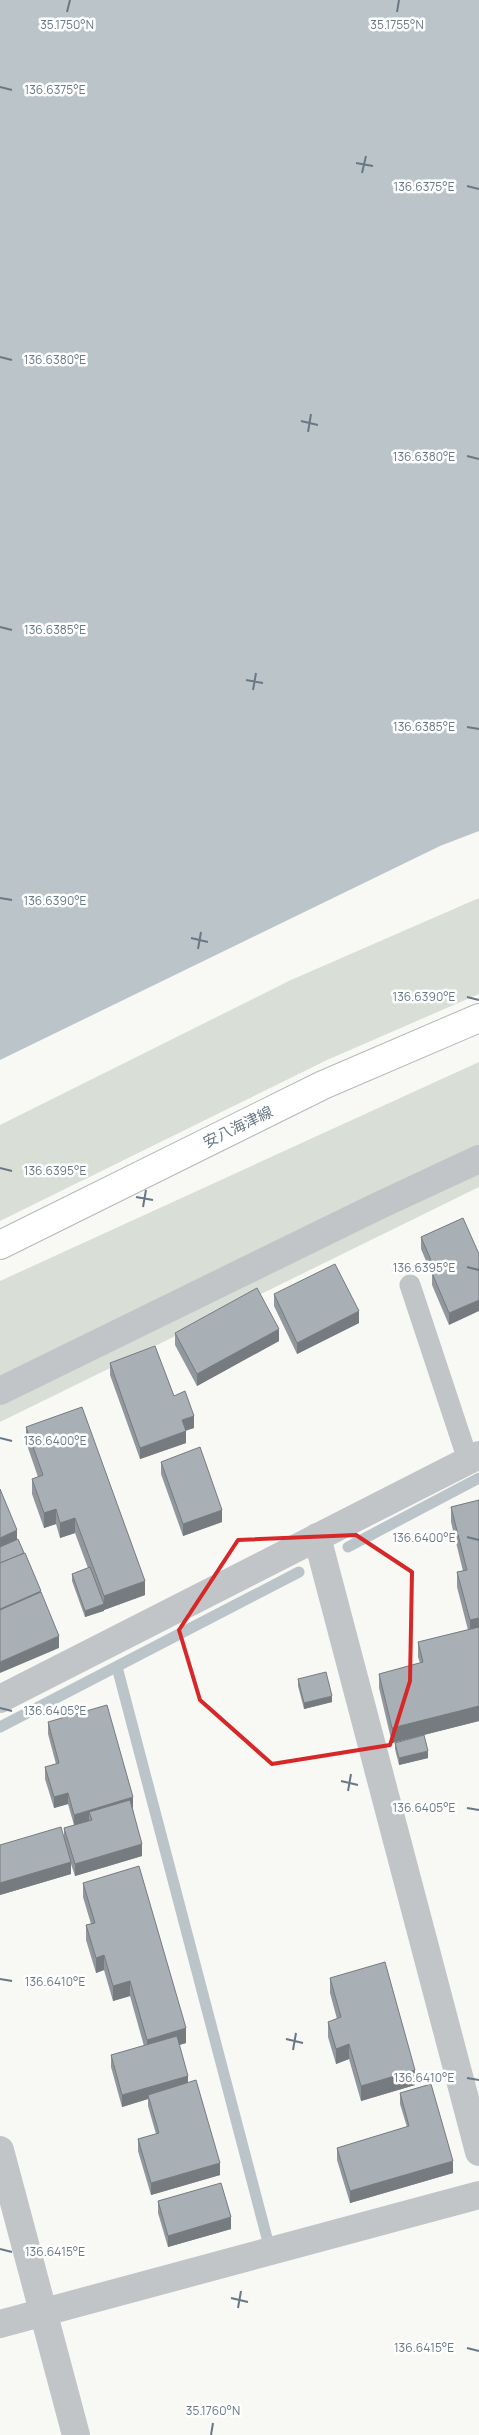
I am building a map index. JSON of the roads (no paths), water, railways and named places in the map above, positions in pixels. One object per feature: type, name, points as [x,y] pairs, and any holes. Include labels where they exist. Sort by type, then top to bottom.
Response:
[{"type":"main road","name":"安八海津線","points":[[0,1245],[323,1085],[479,1018]]},
{"type":"street","points":[[0,1391],[378,1206],[479,1159]]},
{"type":"street","points":[[0,1699],[473,1458]]},
{"type":"street","points":[[317,1537],[479,2152]]},
{"type":"street","points":[[0,2150],[76,2435]]},
{"type":"street","points":[[0,2324],[479,2195]]},
{"type":"lane","points":[[410,1285],[473,1458]]},
{"type":"waterway","points":[[348,1547],[479,1478]]},
{"type":"waterway","points":[[0,1727],[299,1572]]},
{"type":"waterway","points":[[117,1667],[267,2238]]}]
